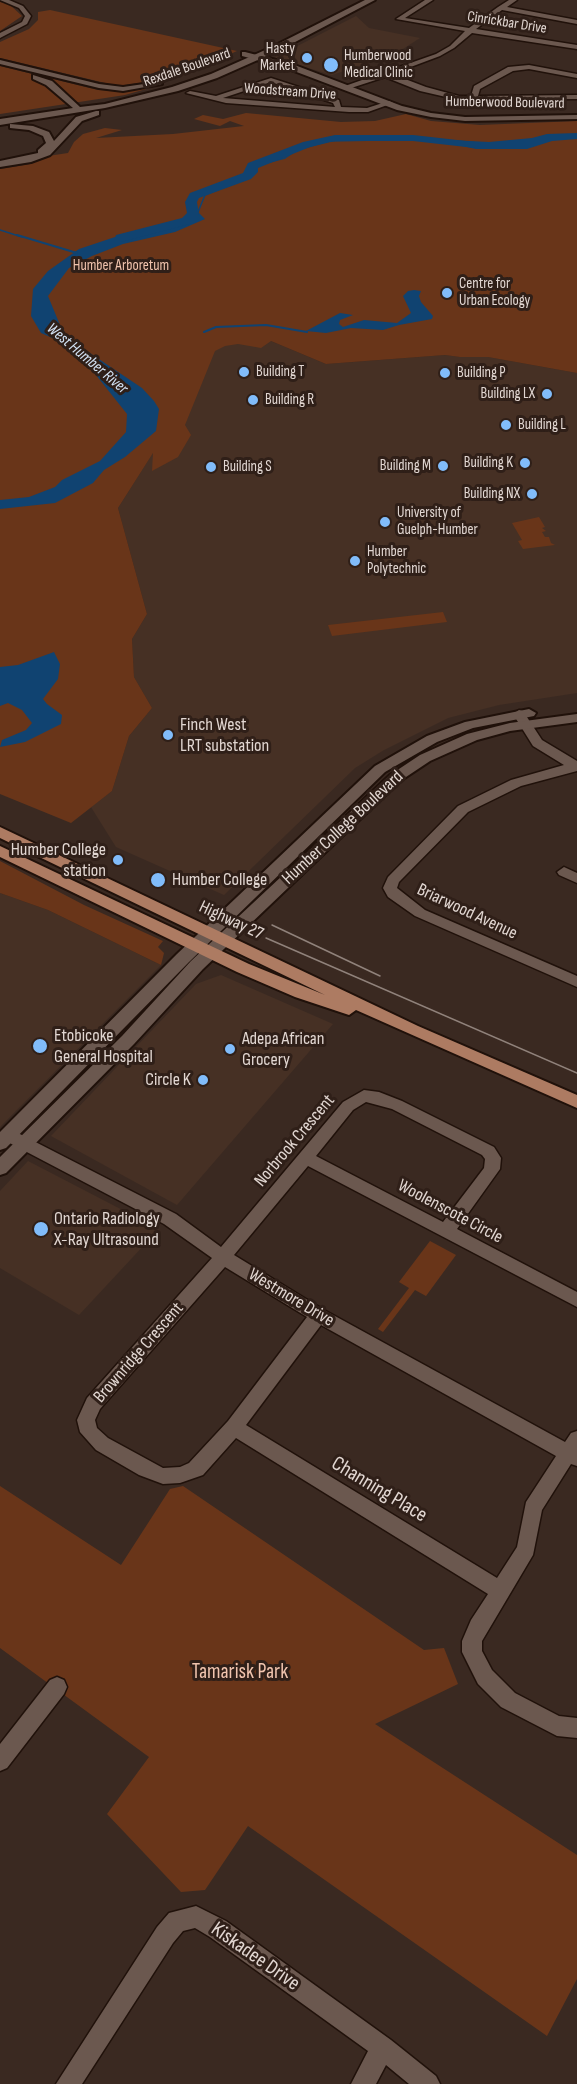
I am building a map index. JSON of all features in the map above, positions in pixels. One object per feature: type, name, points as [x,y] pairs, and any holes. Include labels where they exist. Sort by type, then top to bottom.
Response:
[{"type":"main road","name":"Rexdale Boulevard","points":[[0,122],[138,99],[214,76],[356,0]]},
{"type":"main road","name":"Rexdale Boulevard","points":[[0,122],[145,92],[195,76],[248,57],[371,0]]},
{"type":"main road","name":"Humberwood Boulevard","points":[[248,57],[296,69],[417,112],[465,119],[577,117]]},
{"type":"main road","points":[[0,62],[76,81],[123,89],[150,86],[195,76]]},
{"type":"main road","points":[[0,67],[31,75],[49,83],[76,107]]},
{"type":"main road","points":[[44,116],[79,119],[168,95],[214,76]]},
{"type":"main road","points":[[0,162],[31,159],[47,153],[79,119]]},
{"type":"main road","points":[[0,122],[35,129],[46,134],[51,141],[47,148],[36,154],[0,162]]},
{"type":"main road","name":"Humber College Boulevard","points":[[521,720],[577,706]]},
{"type":"main road","name":"Humber College Boulevard","points":[[4,1139],[110,1030],[218,936],[380,769],[432,739],[470,725],[577,718]]},
{"type":"main road","name":"Highway 27","points":[[0,832],[412,1030],[577,1102]]},
{"type":"main road","points":[[0,842],[41,862],[50,862],[55,859]]},
{"type":"main road","name":"Highway 27","points":[[0,851],[301,993],[412,1030]]},
{"type":"main road","name":"Humber College Boulevard","points":[[0,1168],[128,1040],[204,948]]},
{"type":"main road","points":[[110,1030],[128,1040]]},
{"type":"main road","points":[[78,1063],[96,1072]]},
{"type":"street","points":[[0,36],[25,23],[28,16],[21,7],[3,0]]},
{"type":"street","name":"Cinrickbar Drive","points":[[430,0],[399,18],[577,47]]},
{"type":"street","points":[[348,88],[438,55],[514,0]]},
{"type":"street","points":[[500,8],[577,22]]},
{"type":"street","points":[[473,99],[477,88],[511,69],[529,67],[577,76]]},
{"type":"street","points":[[387,75],[438,94],[473,99],[577,97]]},
{"type":"street","points":[[214,99],[271,80],[336,102],[338,106],[336,109]]},
{"type":"street","name":"Woodstream Drive","points":[[190,93],[214,99],[336,109],[363,110],[388,103]]},
{"type":"street","points":[[521,720],[537,743],[575,766]]},
{"type":"street","name":"Briarwood Avenue","points":[[575,766],[516,783],[463,809],[441,828],[430,843],[393,880],[390,888],[393,894],[420,913],[577,982]]},
{"type":"street","name":"Norbrook Crescent","points":[[223,1257],[348,1106],[364,1096],[380,1098],[397,1105],[488,1151],[493,1158],[492,1169],[445,1232]]},
{"type":"street","name":"Westmore Drive","points":[[4,1139],[25,1144],[170,1219],[223,1257],[318,1315],[574,1450]]},
{"type":"street","name":"Woolenscote Circle","points":[[305,1157],[577,1300]]},
{"type":"street","name":"Brownridge Crescent","points":[[223,1257],[93,1404],[86,1420],[89,1432],[102,1444],[163,1476],[180,1475],[196,1469],[234,1427],[318,1315]]},
{"type":"street","name":"Channing Place","points":[[234,1427],[501,1591]]},
{"type":"street","points":[[574,1450],[533,1508],[526,1549],[478,1627],[472,1641],[472,1652],[476,1664],[495,1689],[508,1700],[557,1726],[577,1728]]},
{"type":"street","points":[[0,1761],[57,1687]]},
{"type":"street","name":"Kiskadee Drive","points":[[68,2084],[165,1935],[177,1921],[196,1917],[218,1929],[383,2048],[428,2084]]},
{"type":"street","points":[[363,2084],[383,2048]]},
{"type":"shaded area","points":[[356,16],[369,28],[420,38],[395,54],[332,75],[274,58]]},
{"type":"shaded area","name":"Humber Polytechnic","points":[[247,331],[326,364],[445,355],[488,357],[577,373],[577,693],[499,705],[448,718],[384,750],[355,768],[224,895],[116,847],[91,807],[112,791],[129,736],[152,708],[134,677],[132,639],[147,614],[118,508],[161,440],[212,347]]},
{"type":"shaded area","name":"Etobicoke General Hospital","points":[[0,893],[48,910],[161,965],[0,1127]]},
{"type":"shaded area","points":[[221,975],[333,1024],[177,1205],[51,1136],[196,984]]},
{"type":"shaded area","points":[[28,1161],[159,1229],[79,1315],[0,1268],[0,1191]]},
{"type":"green space","points":[[0,2],[9,4],[22,16],[0,31]]},
{"type":"green space","points":[[50,10],[237,51],[179,77],[118,86],[0,58],[0,42],[29,29],[38,20],[38,12]]},
{"type":"green space","points":[[0,66],[98,90],[117,91],[153,87],[125,95],[0,114]]},
{"type":"green space","name":"Humber Arboretum","points":[[246,113],[341,122],[375,121],[406,114],[431,121],[480,125],[577,121],[577,373],[488,357],[445,355],[326,364],[271,341],[261,348],[238,344],[225,346],[215,351],[185,425],[191,435],[178,457],[152,471],[153,453],[118,508],[147,614],[132,639],[134,677],[152,708],[129,736],[112,791],[71,823],[0,794],[0,169],[30,164],[48,156],[68,153],[74,142],[83,134],[105,128],[122,130],[96,138],[173,134],[244,126],[230,121],[220,126],[194,119],[203,115],[223,119]]},
{"type":"green space","points":[[539,517],[545,527],[542,528],[546,531],[542,532],[555,545],[523,549],[518,541],[522,540],[512,523]]},
{"type":"green space","points":[[443,612],[447,622],[332,636],[328,625]]},
{"type":"green space","points":[[0,861],[84,905],[163,941],[158,947],[164,953],[161,965],[48,910],[0,893]]},
{"type":"green space","points":[[430,1241],[456,1255],[426,1296],[415,1290],[383,1332],[378,1329],[409,1288],[399,1282]]},
{"type":"green space","name":"Tamarisk Park","points":[[0,1486],[121,1565],[170,1489],[183,1486],[424,1650],[444,1648],[458,1684],[375,1724],[577,1855],[577,1979],[547,2036],[248,1826],[205,1890],[181,1892],[107,1814],[149,1757],[0,1648]]},
{"type":"water","points":[[577,133],[577,139],[552,141],[527,149],[476,149],[430,139],[489,142],[532,138],[547,134]]},
{"type":"water","points":[[198,212],[205,219],[175,232],[123,244],[69,268],[48,296],[60,325],[69,339],[142,388],[154,401],[159,409],[156,431],[125,457],[104,470],[93,483],[55,503],[0,509],[0,500],[29,497],[55,487],[62,480],[100,461],[126,432],[127,414],[84,360],[57,340],[41,333],[31,316],[33,289],[48,271],[79,249],[115,237],[170,226]]},
{"type":"water","points":[[408,291],[421,291],[419,296],[421,302],[433,316],[432,319],[383,330],[351,328],[326,333],[306,331],[340,313],[353,315],[340,320],[339,324],[343,327],[364,320],[397,323],[411,313],[403,296]]},
{"type":"water","points":[[54,652],[60,664],[58,679],[43,699],[62,715],[61,724],[25,742],[0,747],[2,740],[26,730],[32,723],[22,710],[8,703],[0,706],[0,667],[18,665]]},
{"type":"waterway","name":"West Humber River","points":[[121,238],[186,221],[193,214],[191,202],[194,196],[247,176],[252,172],[252,166],[307,144],[335,138],[413,138],[475,145]]},
{"type":"waterway","name":"West Humber River","points":[[198,212],[205,195],[244,179],[259,165],[285,158],[297,150],[329,141],[430,139]]},
{"type":"waterway","points":[[0,230],[22,237]]},
{"type":"waterway","points":[[17,235],[77,253]]},
{"type":"waterway","points":[[204,332],[216,327],[266,325],[307,332]]},
{"type":"tram line","points":[[272,925],[380,976]]},
{"type":"tram line","points":[[266,938],[577,1073]]},
{"type":"place","name":"Hasty Market","points":[[307,58]]},
{"type":"place","name":"Humberwood Medical Clinic","points":[[331,65]]},
{"type":"place","name":"Centre for Urban Ecology","points":[[447,293]]},
{"type":"place","name":"Building T","points":[[244,372]]},
{"type":"place","name":"Building P","points":[[445,373]]},
{"type":"place","name":"Building LX","points":[[547,394]]},
{"type":"place","name":"Building R","points":[[253,400]]},
{"type":"place","name":"Building L","points":[[506,425]]},
{"type":"place","name":"Building K","points":[[525,463]]},
{"type":"place","name":"Building M","points":[[443,466]]},
{"type":"place","name":"Building S","points":[[211,467]]},
{"type":"place","name":"Building NX","points":[[532,494]]},
{"type":"place","name":"University of Guelph-Humber","points":[[385,522]]},
{"type":"place","name":"Humber Polytechnic","points":[[355,561]]},
{"type":"place","name":"Finch West LRT substation","points":[[168,735]]},
{"type":"place","name":"Humber College station","points":[[118,860]]},
{"type":"place","name":"Humber College","points":[[158,880]]},
{"type":"place","name":"Etobicoke General Hospital","points":[[40,1046]]},
{"type":"place","name":"Adepa African Grocery","points":[[230,1049]]},
{"type":"place","name":"Circle K","points":[[203,1080]]},
{"type":"place","name":"Ontario Radiology X-Ray Ultrasound","points":[[41,1229]]}]
